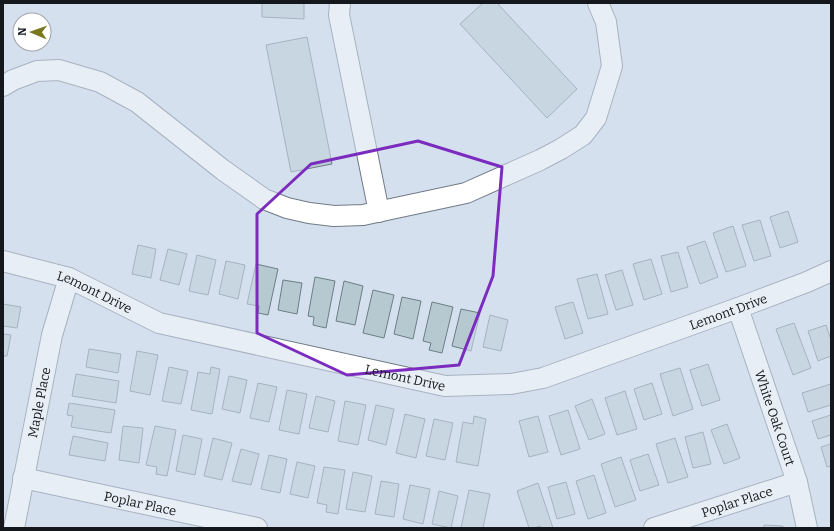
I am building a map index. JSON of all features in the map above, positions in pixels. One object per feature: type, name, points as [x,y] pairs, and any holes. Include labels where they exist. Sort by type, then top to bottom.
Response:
[{"type":"street","points":[[340,3],[339,15],[379,212]]},
{"type":"street","points":[[3,98],[8,83],[37,71],[59,70],[100,82],[137,102],[223,170],[264,199],[287,208],[309,214],[334,216],[363,215],[466,193],[540,160],[561,149],[583,134],[596,118],[612,66],[606,22],[598,3]]},
{"type":"street","name":"Lemont Drive","points":[[3,261],[69,278],[159,323],[445,386],[511,384],[543,378],[738,308],[807,282],[831,271]]},
{"type":"street","name":"Maple Place","points":[[14,528],[52,335],[69,278]]},
{"type":"street","name":"White Oak Court","points":[[738,308],[797,482],[807,528]]},
{"type":"street","name":"Poplar Place","points":[[23,478],[203,522],[257,528]]},
{"type":"street","name":"Poplar Place","points":[[654,528],[797,482]]},
{"type":"highlighted area","points":[[418,141],[502,167],[493,276],[459,365],[347,375],[257,333],[257,214],[311,164]]},
{"type":"building","points":[[262,3],[304,3],[304,19],[262,17]]},
{"type":"building","points":[[483,3],[497,3],[577,89],[547,118],[460,24]]},
{"type":"building","points":[[307,37],[332,164],[291,172],[266,45]]},
{"type":"building","points":[[788,211],[798,242],[780,248],[770,217]]},
{"type":"building","points":[[760,220],[771,256],[754,261],[742,225]]},
{"type":"building","points":[[733,226],[746,266],[726,272],[713,233]]},
{"type":"building","points":[[705,241],[718,277],[700,284],[687,247]]},
{"type":"building","points":[[138,245],[156,249],[151,278],[132,274]]},
{"type":"building","points":[[168,249],[187,254],[179,285],[160,280]]},
{"type":"building","points":[[678,252],[688,287],[671,292],[661,256]]},
{"type":"building","points":[[197,255],[216,260],[208,295],[189,291]]},
{"type":"building","points":[[651,259],[662,294],[644,300],[633,264]]},
{"type":"building","points":[[226,261],[245,265],[238,299],[219,294]]},
{"type":"building","points":[[256,264],[278,269],[268,315],[258,313],[259,306],[247,304]]},
{"type":"building","points":[[622,270],[633,305],[616,310],[605,275]]},
{"type":"building","points":[[597,274],[608,314],[588,319],[577,279]]},
{"type":"building","points":[[315,277],[335,281],[326,328],[313,325],[314,317],[308,316]]},
{"type":"building","points":[[283,280],[302,283],[297,314],[278,310]]},
{"type":"building","points":[[344,281],[363,286],[355,325],[336,321]]},
{"type":"building","points":[[373,290],[394,295],[384,338],[363,333]]},
{"type":"building","points":[[402,297],[421,301],[413,339],[394,334]]},
{"type":"building","points":[[432,302],[453,307],[442,353],[429,350],[431,343],[423,341]]},
{"type":"building","points":[[573,302],[583,333],[565,339],[555,307]]},
{"type":"building","points":[[3,304],[21,307],[17,328],[3,326]]},
{"type":"building","points":[[461,309],[480,313],[471,351],[452,346]]},
{"type":"building","points":[[490,315],[508,320],[501,351],[483,347]]},
{"type":"building","points":[[794,323],[811,368],[793,375],[776,329]]},
{"type":"building","points":[[826,325],[831,340],[831,356],[818,361],[808,331]]},
{"type":"building","points":[[3,334],[11,335],[7,356],[3,356]]},
{"type":"building","points":[[89,349],[121,354],[118,373],[86,367]]},
{"type":"building","points":[[137,351],[158,355],[150,395],[130,391]]},
{"type":"building","points":[[708,364],[720,400],[702,406],[690,370]]},
{"type":"building","points":[[169,367],[188,371],[181,404],[162,401]]},
{"type":"building","points":[[211,367],[220,369],[212,414],[191,410],[198,372],[210,374]]},
{"type":"building","points":[[680,368],[693,409],[673,416],[660,374]]},
{"type":"building","points":[[76,374],[119,381],[116,403],[72,396]]},
{"type":"building","points":[[229,376],[247,380],[240,413],[222,409]]},
{"type":"building","points":[[258,383],[277,387],[269,422],[250,418]]},
{"type":"building","points":[[652,383],[662,414],[644,420],[634,389]]},
{"type":"building","points":[[831,384],[831,405],[808,412],[802,393]]},
{"type":"building","points":[[287,390],[307,394],[299,434],[279,430]]},
{"type":"building","points":[[625,391],[637,429],[617,435],[605,398]]},
{"type":"building","points":[[316,396],[335,401],[328,432],[309,428]]},
{"type":"building","points":[[592,399],[605,434],[589,440],[575,406]]},
{"type":"building","points":[[345,401],[366,405],[358,445],[338,441]]},
{"type":"building","points":[[69,403],[115,410],[111,433],[71,427],[73,416],[67,415]]},
{"type":"building","points":[[376,405],[394,409],[386,445],[368,440]]},
{"type":"building","points":[[568,410],[580,449],[561,455],[549,416]]},
{"type":"building","points":[[405,414],[425,419],[416,458],[396,453]]},
{"type":"building","points":[[831,415],[831,435],[818,439],[812,421]]},
{"type":"building","points":[[474,416],[486,419],[478,466],[456,462],[463,422],[473,424]]},
{"type":"building","points":[[538,416],[548,452],[529,457],[519,421]]},
{"type":"building","points":[[434,419],[453,423],[445,460],[426,456]]},
{"type":"building","points":[[727,424],[740,458],[724,464],[711,430]]},
{"type":"building","points":[[123,426],[143,428],[139,463],[119,460]]},
{"type":"building","points":[[155,426],[176,430],[167,476],[156,474],[157,467],[146,465]]},
{"type":"building","points":[[703,432],[711,464],[693,468],[685,437]]},
{"type":"building","points":[[183,435],[202,439],[195,475],[176,471]]},
{"type":"building","points":[[73,436],[108,443],[105,461],[69,455]]},
{"type":"building","points":[[213,438],[232,443],[222,480],[204,476]]},
{"type":"building","points":[[675,438],[688,477],[668,483],[656,444]]},
{"type":"building","points":[[831,444],[831,466],[827,467],[821,447]]},
{"type":"building","points":[[241,449],[259,454],[251,485],[232,481]]},
{"type":"building","points":[[648,454],[659,485],[640,491],[630,460]]},
{"type":"building","points":[[269,455],[287,459],[280,493],[261,489]]},
{"type":"building","points":[[621,457],[636,500],[615,507],[601,464]]},
{"type":"building","points":[[297,462],[315,466],[308,498],[290,494]]},
{"type":"building","points":[[324,467],[345,470],[338,514],[326,512],[327,505],[317,503]]},
{"type":"building","points":[[353,472],[372,476],[365,512],[346,509]]},
{"type":"building","points":[[594,475],[606,513],[588,519],[576,481]]},
{"type":"building","points":[[381,481],[399,484],[394,517],[375,514]]},
{"type":"building","points":[[566,482],[575,514],[557,519],[548,487]]},
{"type":"building","points":[[538,483],[553,528],[540,528],[540,526],[529,528],[517,491]]},
{"type":"building","points":[[410,485],[430,489],[423,524],[403,519]]},
{"type":"building","points":[[469,490],[490,494],[483,528],[461,528]]},
{"type":"building","points":[[439,491],[458,496],[451,528],[432,524]]},
{"type":"building","points":[[764,525],[783,526],[783,528],[764,528]]}]
